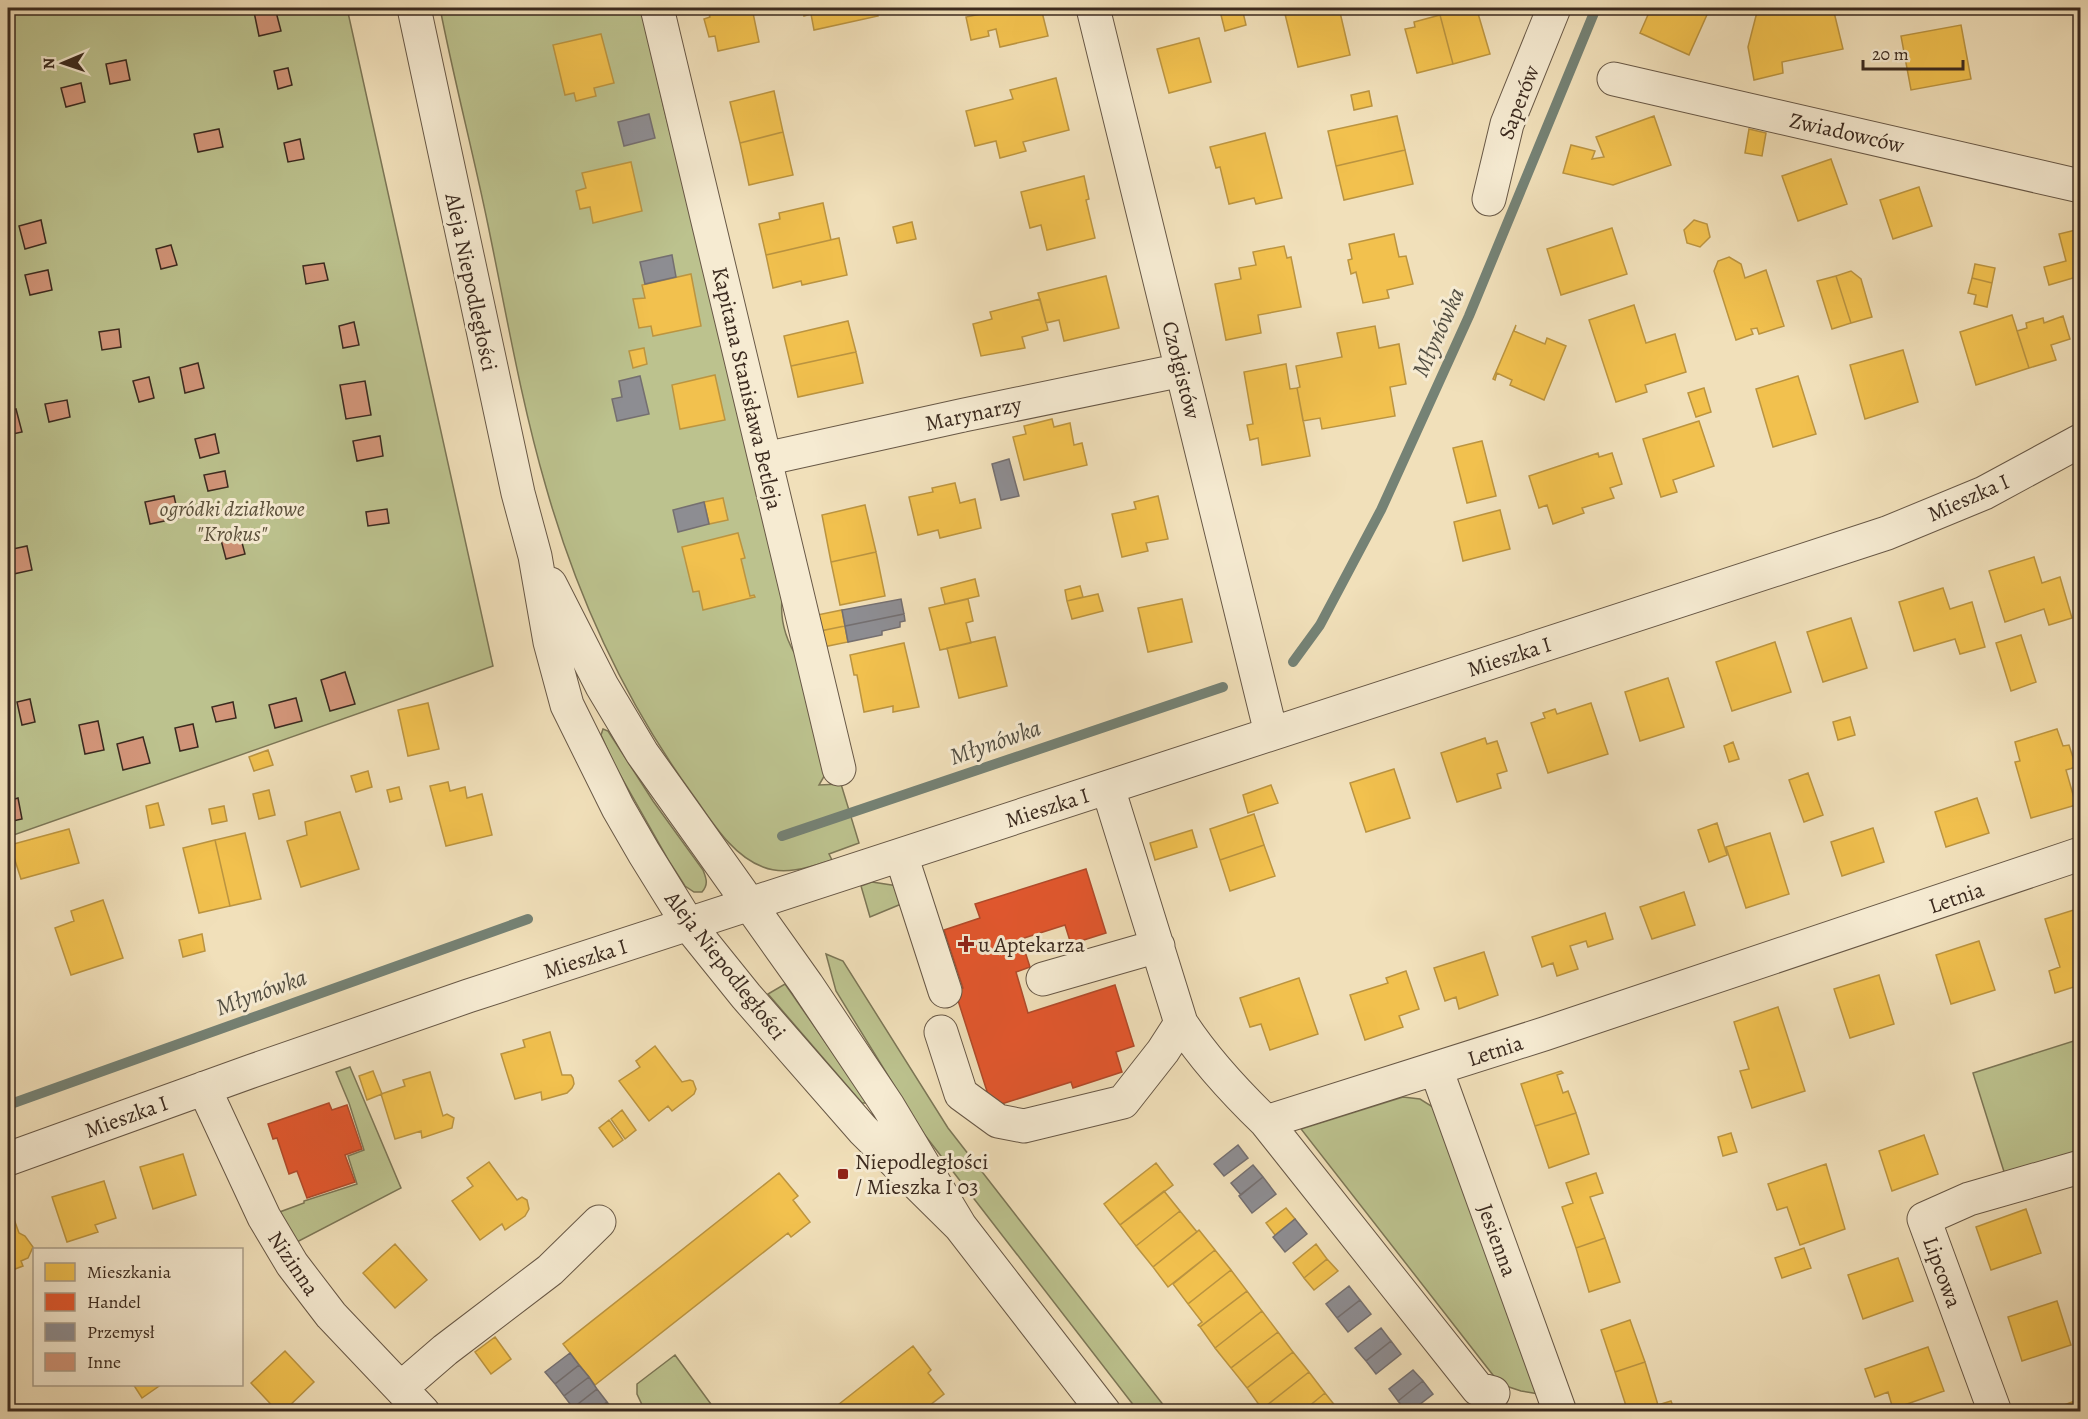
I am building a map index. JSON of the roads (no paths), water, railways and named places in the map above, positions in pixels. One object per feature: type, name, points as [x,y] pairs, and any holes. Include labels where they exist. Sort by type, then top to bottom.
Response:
[{"type":"street","name":"Aleja Niepodległości","points":[[414,8],[518,493],[535,556],[549,642],[567,705],[618,808],[688,924],[746,996],[863,1130],[960,1226]]},
{"type":"street","name":"Kapitana Stanisława Betleja","points":[[657,8],[839,769]]},
{"type":"street","name":"Czołgistów","points":[[1093,8],[1268,723]]},
{"type":"street","name":"Saperów","points":[[1488,199],[1507,124],[1554,8]]},
{"type":"street","name":"Zwiadowców","points":[[1614,79],[2080,186]]},
{"type":"street","name":"Marynarzy","points":[[765,459],[1182,370]]},
{"type":"street","name":"Mieszka I","points":[[8,1159],[447,1004],[1108,788],[1268,723],[1887,533],[1984,493],[2080,441]]},
{"type":"street","name":"Aleja Niepodległości","points":[[535,556],[602,686],[642,753],[792,963],[888,1106],[960,1226],[1104,1412]]},
{"type":"street","points":[[1108,788],[1181,1023],[1214,1068],[1266,1122],[1478,1389],[1493,1393]]},
{"type":"street","name":"Letnia","points":[[1266,1122],[1753,965],[2080,854]]},
{"type":"street","points":[[901,855],[945,991]]},
{"type":"street","points":[[1043,979],[1158,946]]},
{"type":"street","points":[[941,1032],[961,1094],[998,1121],[1024,1126],[1123,1102],[1181,1023]]},
{"type":"street","name":"Jesienna","points":[[1436,1069],[1560,1412]]},
{"type":"street","name":"Nizinna","points":[[204,1088],[264,1217],[292,1264],[331,1315],[423,1412]]},
{"type":"street","name":"Lipcowa","points":[[1995,1412],[1924,1220],[1969,1199],[2080,1167]]},
{"type":"street","points":[[401,1388],[445,1350],[550,1270],[599,1222]]},
{"type":"waterway","name":"Młynówka","points":[[1293,662],[1320,625],[1381,510],[1469,316],[1596,8]]},
{"type":"waterway","name":"Młynówka","points":[[782,836],[1223,687]]},
{"type":"waterway","name":"Młynówka","points":[[8,1105],[528,919]]},
{"type":"place","name":"u Aptekarza","points":[[966,944]]},
{"type":"place","name":"Niepodległości / Mieszka I 03","points":[[843,1174]]},
{"type":"park label","name":"ogródki działkowe \"Krokus\"","points":[[232,520]]}]
